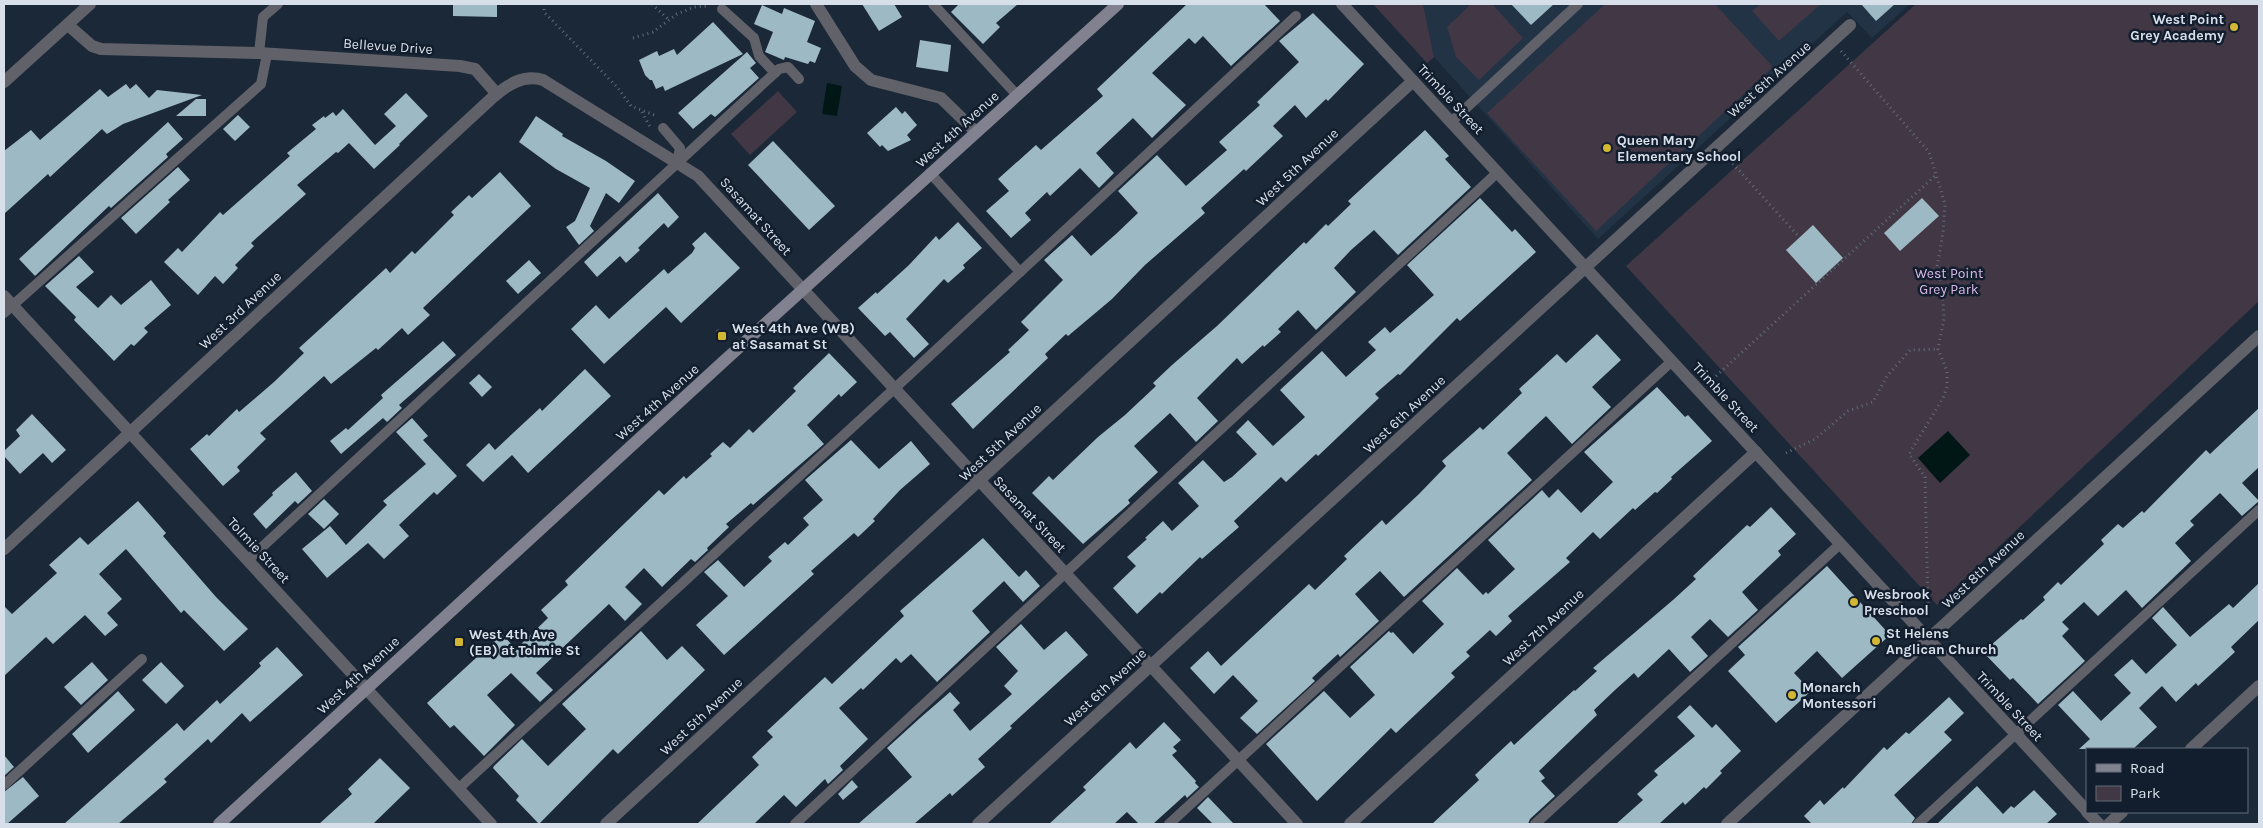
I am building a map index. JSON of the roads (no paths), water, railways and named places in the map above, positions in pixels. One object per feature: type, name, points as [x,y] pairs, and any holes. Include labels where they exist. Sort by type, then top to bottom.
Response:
[{"type":"main road","name":"West 4th Avenue","points":[[219,824],[930,173],[1118,4]]},
{"type":"street","points":[[4,82],[90,4]]},
{"type":"street","points":[[816,4],[855,66],[871,80],[941,98],[976,132]]},
{"type":"street","name":"Trimble Street","points":[[1342,4],[2086,811]]},
{"type":"street","name":"Bellevue Drive","points":[[68,25],[92,46],[102,49],[263,53],[460,66],[475,69],[497,94]]},
{"type":"street","name":"West 6th Avenue","points":[[978,824],[1850,25]]},
{"type":"street","points":[[497,94],[513,82],[532,77],[543,80],[677,162]]},
{"type":"street","name":"West 5th Avenue","points":[[606,824],[1413,80]]},
{"type":"street","name":"West 3rd Avenue","points":[[4,549],[497,94]]},
{"type":"street","name":"Sasamat Street","points":[[677,162],[698,176],[1297,824]]},
{"type":"street","name":"Tolmie Street","points":[[7,305],[130,433],[491,824]]},
{"type":"street","name":"West 8th Avenue","points":[[1727,824],[2259,336]]},
{"type":"street","name":"West 7th Avenue","points":[[1350,824],[1756,452]]},
{"type":"street","points":[[2191,748],[2259,686]]},
{"type":"street","name":"Trimble Street","points":[[2088,813],[2099,824]]},
{"type":"street","points":[[2109,824],[2121,813]]},
{"type":"lane","points":[[7,305],[261,84],[263,17],[278,4]]},
{"type":"lane","points":[[933,4],[1017,95]]},
{"type":"lane","points":[[1452,122],[1578,4]]},
{"type":"lane","points":[[722,9],[754,38],[760,56],[775,73]]},
{"type":"lane","points":[[458,789],[894,389],[1296,16]]},
{"type":"lane","points":[[248,560],[775,73],[788,67],[799,79]]},
{"type":"lane","points":[[663,128],[680,148],[677,162]]},
{"type":"lane","points":[[795,824],[1066,575],[1498,172]]},
{"type":"lane","points":[[930,173],[1020,272]]},
{"type":"lane","points":[[1169,824],[1672,361]]},
{"type":"lane","points":[[1918,824],[2259,510]]},
{"type":"lane","points":[[1535,824],[1840,544]]},
{"type":"lane","points":[[4,786],[142,659]]},
{"type":"place","name":"West Point Grey Academy","points":[[2234,27]]},
{"type":"place","name":"Queen Mary Elementary School","points":[[1607,148]]},
{"type":"place","name":"West 4th Ave (WB) at Sasamat St","points":[[722,336]]},
{"type":"place","name":"Wesbrook Preschool","points":[[1854,602]]},
{"type":"place","name":"St Helens Anglican Church","points":[[1876,641]]},
{"type":"place","name":"West 4th Ave (EB) at Tolmie St","points":[[459,642]]},
{"type":"place","name":"Monarch Montessori","points":[[1792,695]]},
{"type":"park label","name":"West Point Grey Park","points":[[1949,282]]}]
